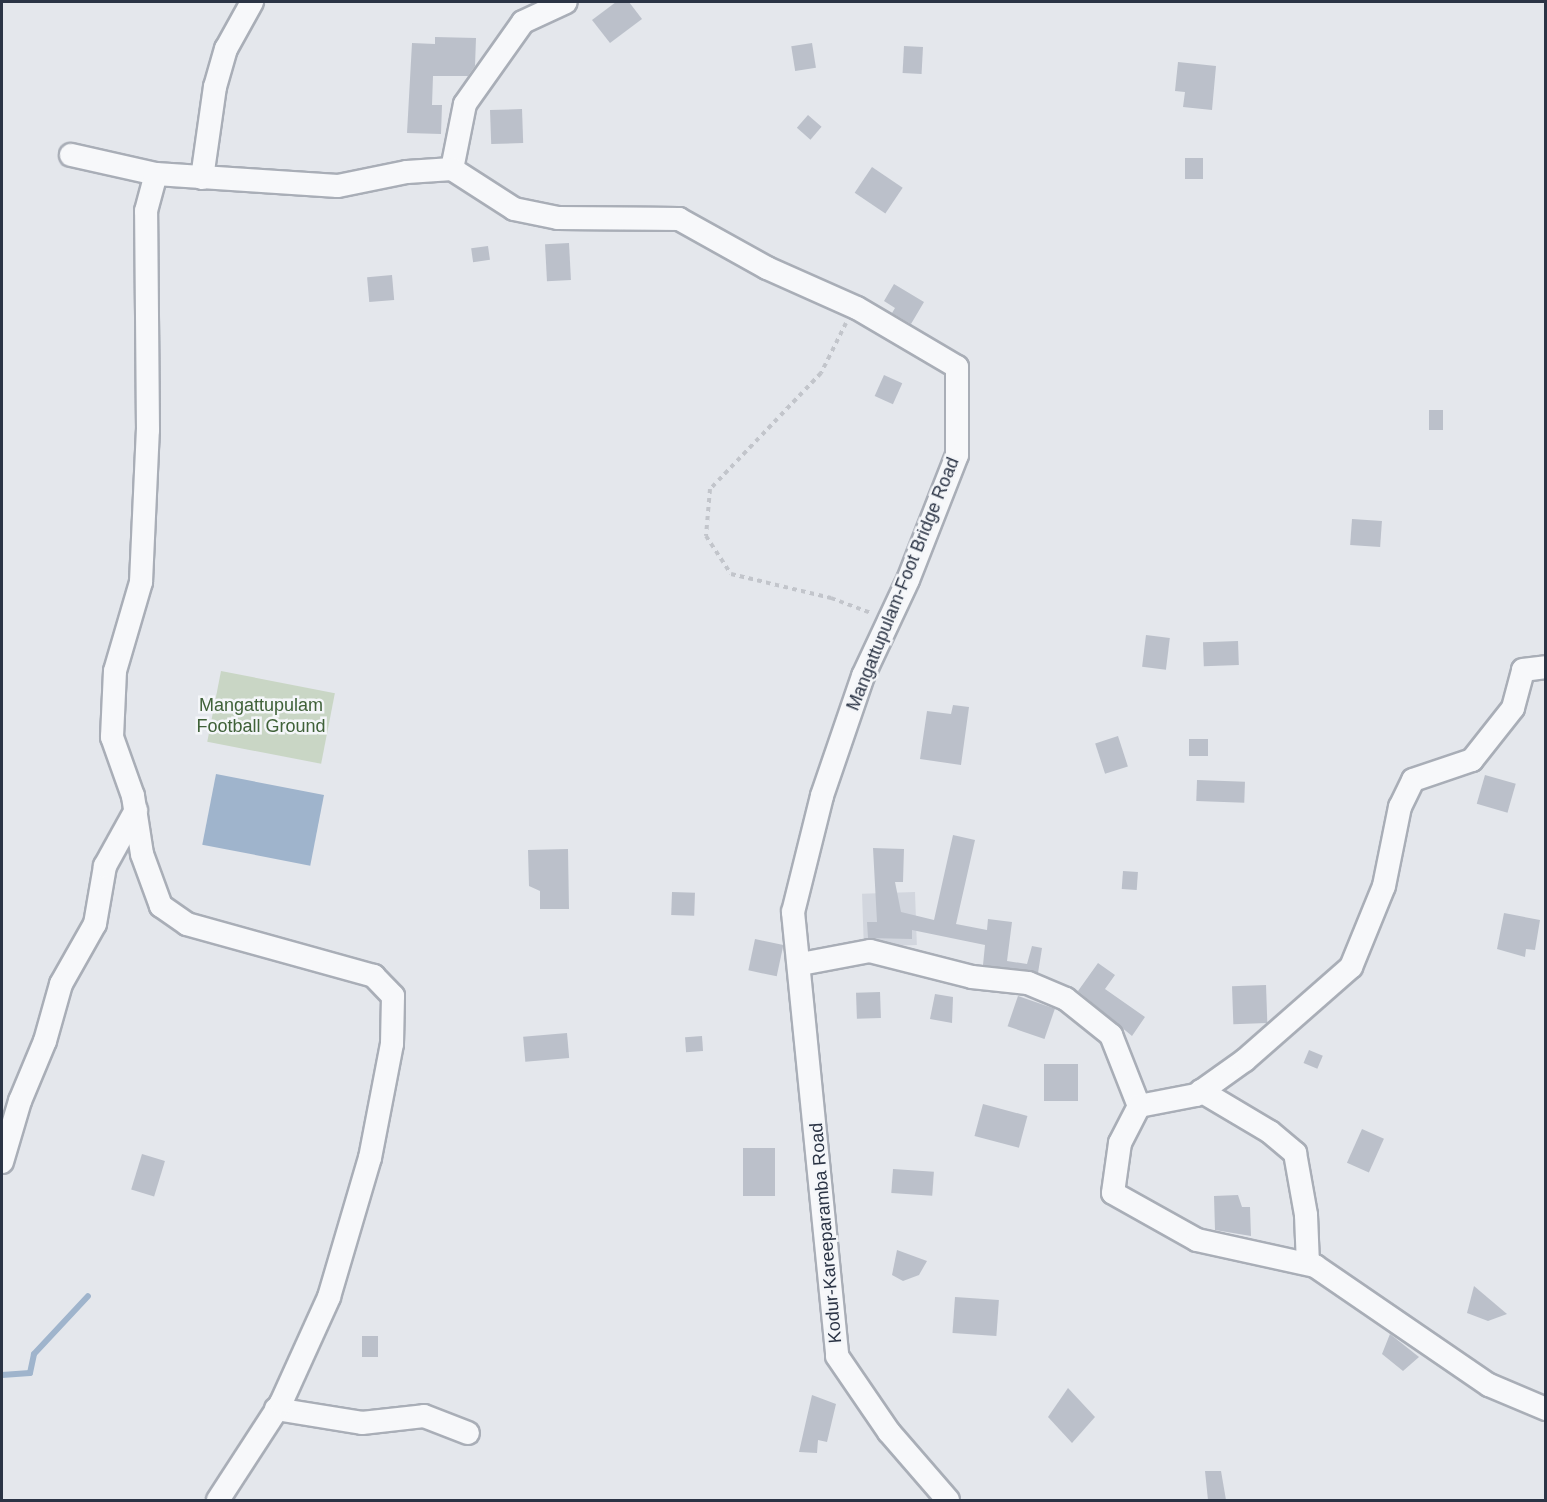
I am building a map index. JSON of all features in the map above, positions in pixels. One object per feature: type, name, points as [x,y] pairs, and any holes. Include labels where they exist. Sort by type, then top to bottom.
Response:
[{"type":"street","points":[[202,178],[215,87],[226,49],[252,2]]},
{"type":"street","points":[[71,156],[156,174],[338,186],[407,172],[452,169],[465,104],[523,22],[566,2]]},
{"type":"street","name":"Mangattupulam-Foot Bridge Road","points":[[452,169],[514,208],[558,218],[679,219],[767,268],[854,306],[957,367],[957,455],[890,619],[863,676],[819,807],[793,912],[801,964]]},
{"type":"street","points":[[156,174],[146,211],[148,430],[141,582],[115,671],[112,737],[136,810],[142,854],[161,906],[188,924],[374,976],[393,996],[392,1044],[370,1158],[329,1297],[276,1410],[218,1500]]},
{"type":"street","points":[[1139,1106],[1201,1091],[1245,1060],[1351,967],[1384,886],[1400,807],[1413,780],[1472,760],[1513,708],[1523,670],[1545,668]]},
{"type":"street","points":[[2,1162],[20,1101],[45,1041],[61,984],[95,924],[105,866],[136,810]]},
{"type":"street","points":[[801,964],[870,951],[972,977],[1028,983],[1066,999],[1111,1035],[1139,1106],[1120,1143],[1113,1193],[1197,1240],[1308,1264],[1489,1384],[1545,1409]]},
{"type":"street","name":"Kodur-Kareeparamba Road","points":[[801,964],[837,1356],[889,1432],[948,1500]]},
{"type":"street","points":[[1201,1091],[1270,1132],[1295,1153],[1306,1215],[1308,1264]]},
{"type":"street","points":[[276,1410],[362,1423],[424,1416],[468,1433]]},
{"type":"path","points":[[854,306],[821,373],[710,489],[706,536],[731,574],[831,598],[890,619]]},
{"type":"shaded area","points":[[915,892],[917,945],[864,947],[862,894]]},
{"type":"green space","name":"Mangattupulam Football Ground","points":[[221,671],[335,693],[321,764],[207,742]]},
{"type":"water","points":[[216,774],[324,795],[310,866],[202,845]]},
{"type":"building","points":[[616,2],[629,2],[642,19],[610,43],[592,20]]},
{"type":"building","points":[[435,37],[476,38],[475,66],[468,76],[433,76],[432,105],[442,105],[441,134],[407,133],[412,43],[435,44]]},
{"type":"building","points":[[812,43],[816,68],[795,71],[791,46]]},
{"type":"building","points":[[904,46],[923,47],[922,74],[903,73]]},
{"type":"building","points":[[1178,62],[1216,66],[1212,110],[1183,107],[1185,92],[1175,91]]},
{"type":"building","points":[[522,109],[523,143],[491,144],[490,110]]},
{"type":"building","points":[[808,115],[822,127],[810,140],[797,128]]},
{"type":"building","points":[[1185,158],[1203,158],[1203,179],[1185,179]]},
{"type":"building","points":[[872,167],[903,188],[885,213],[855,193]]},
{"type":"building","points":[[569,243],[571,280],[547,281],[545,244]]},
{"type":"building","points":[[488,246],[490,260],[473,262],[471,248]]},
{"type":"building","points":[[392,275],[394,300],[369,302],[367,277]]},
{"type":"building","points":[[894,284],[924,302],[911,324],[892,313],[895,308],[884,301]]},
{"type":"building","points":[[884,375],[902,383],[893,404],[875,396]]},
{"type":"building","points":[[1429,410],[1443,410],[1443,430],[1429,430]]},
{"type":"building","points":[[1352,519],[1382,521],[1380,547],[1350,545]]},
{"type":"building","points":[[1146,635],[1170,638],[1166,670],[1142,667]]},
{"type":"building","points":[[1238,641],[1239,665],[1204,666],[1203,642]]},
{"type":"building","points":[[953,705],[969,707],[961,765],[920,759],[927,711],[951,714]]},
{"type":"building","points":[[1118,736],[1128,766],[1105,774],[1095,743]]},
{"type":"building","points":[[1189,739],[1208,739],[1208,756],[1189,756]]},
{"type":"building","points":[[1485,775],[1516,784],[1507,813],[1477,804]]},
{"type":"building","points":[[1197,780],[1245,782],[1244,803],[1196,801]]},
{"type":"building","points":[[953,835],[975,840],[956,924],[987,930],[988,919],[1012,922],[1007,961],[1027,964],[1032,946],[1042,948],[1038,973],[983,965],[985,945],[912,930],[912,939],[868,938],[867,922],[877,922],[873,848],[904,849],[903,882],[895,882],[901,912],[934,920]]},
{"type":"building","points":[[568,849],[569,909],[540,909],[540,891],[529,886],[528,850]]},
{"type":"building","points":[[1123,871],[1138,872],[1137,890],[1122,889]]},
{"type":"building","points":[[672,892],[695,893],[694,916],[671,915]]},
{"type":"building","points":[[1504,913],[1540,920],[1535,950],[1526,949],[1525,957],[1497,949]]},
{"type":"building","points":[[755,939],[783,945],[777,976],[748,970]]},
{"type":"building","points":[[1098,963],[1115,975],[1105,989],[1145,1017],[1132,1036],[1078,991]]},
{"type":"building","points":[[1266,985],[1267,1023],[1233,1024],[1232,986]]},
{"type":"building","points":[[880,992],[881,1018],[857,1019],[856,993]]},
{"type":"building","points":[[935,994],[953,997],[952,1023],[930,1019]]},
{"type":"building","points":[[1018,996],[1055,1009],[1044,1039],[1008,1026]]},
{"type":"building","points":[[567,1033],[569,1058],[525,1062],[523,1037]]},
{"type":"building","points":[[702,1036],[703,1051],[686,1052],[685,1037]]},
{"type":"building","points":[[1309,1050],[1323,1056],[1317,1069],[1304,1063]]},
{"type":"building","points":[[1044,1064],[1078,1064],[1078,1101],[1044,1101]]},
{"type":"building","points":[[983,1104],[1027,1116],[1019,1148],[974,1136]]},
{"type":"building","points":[[1362,1129],[1384,1139],[1369,1173],[1347,1163]]},
{"type":"building","points":[[743,1148],[775,1148],[775,1196],[743,1196]]},
{"type":"building","points":[[142,1154],[165,1161],[154,1196],[131,1189]]},
{"type":"building","points":[[893,1169],[934,1172],[932,1196],[891,1193]]},
{"type":"building","points":[[1238,1195],[1242,1207],[1250,1207],[1251,1236],[1215,1230],[1214,1196]]},
{"type":"building","points":[[897,1250],[927,1261],[919,1275],[903,1281],[892,1275]]},
{"type":"building","points":[[1474,1286],[1507,1314],[1488,1321],[1467,1313]]},
{"type":"building","points":[[955,1297],[999,1300],[996,1336],[952,1333]]},
{"type":"building","points":[[1390,1334],[1419,1357],[1403,1371],[1382,1354]]},
{"type":"building","points":[[362,1336],[378,1336],[378,1357],[362,1357]]},
{"type":"building","points":[[1068,1388],[1095,1417],[1072,1443],[1048,1417]]},
{"type":"building","points":[[812,1395],[836,1404],[827,1442],[818,1440],[817,1453],[799,1452]]},
{"type":"building","points":[[1205,1471],[1221,1471],[1226,1500],[1208,1500]]},
{"type":"waterway","points":[[2,1375],[30,1373],[34,1354],[88,1296]]}]
